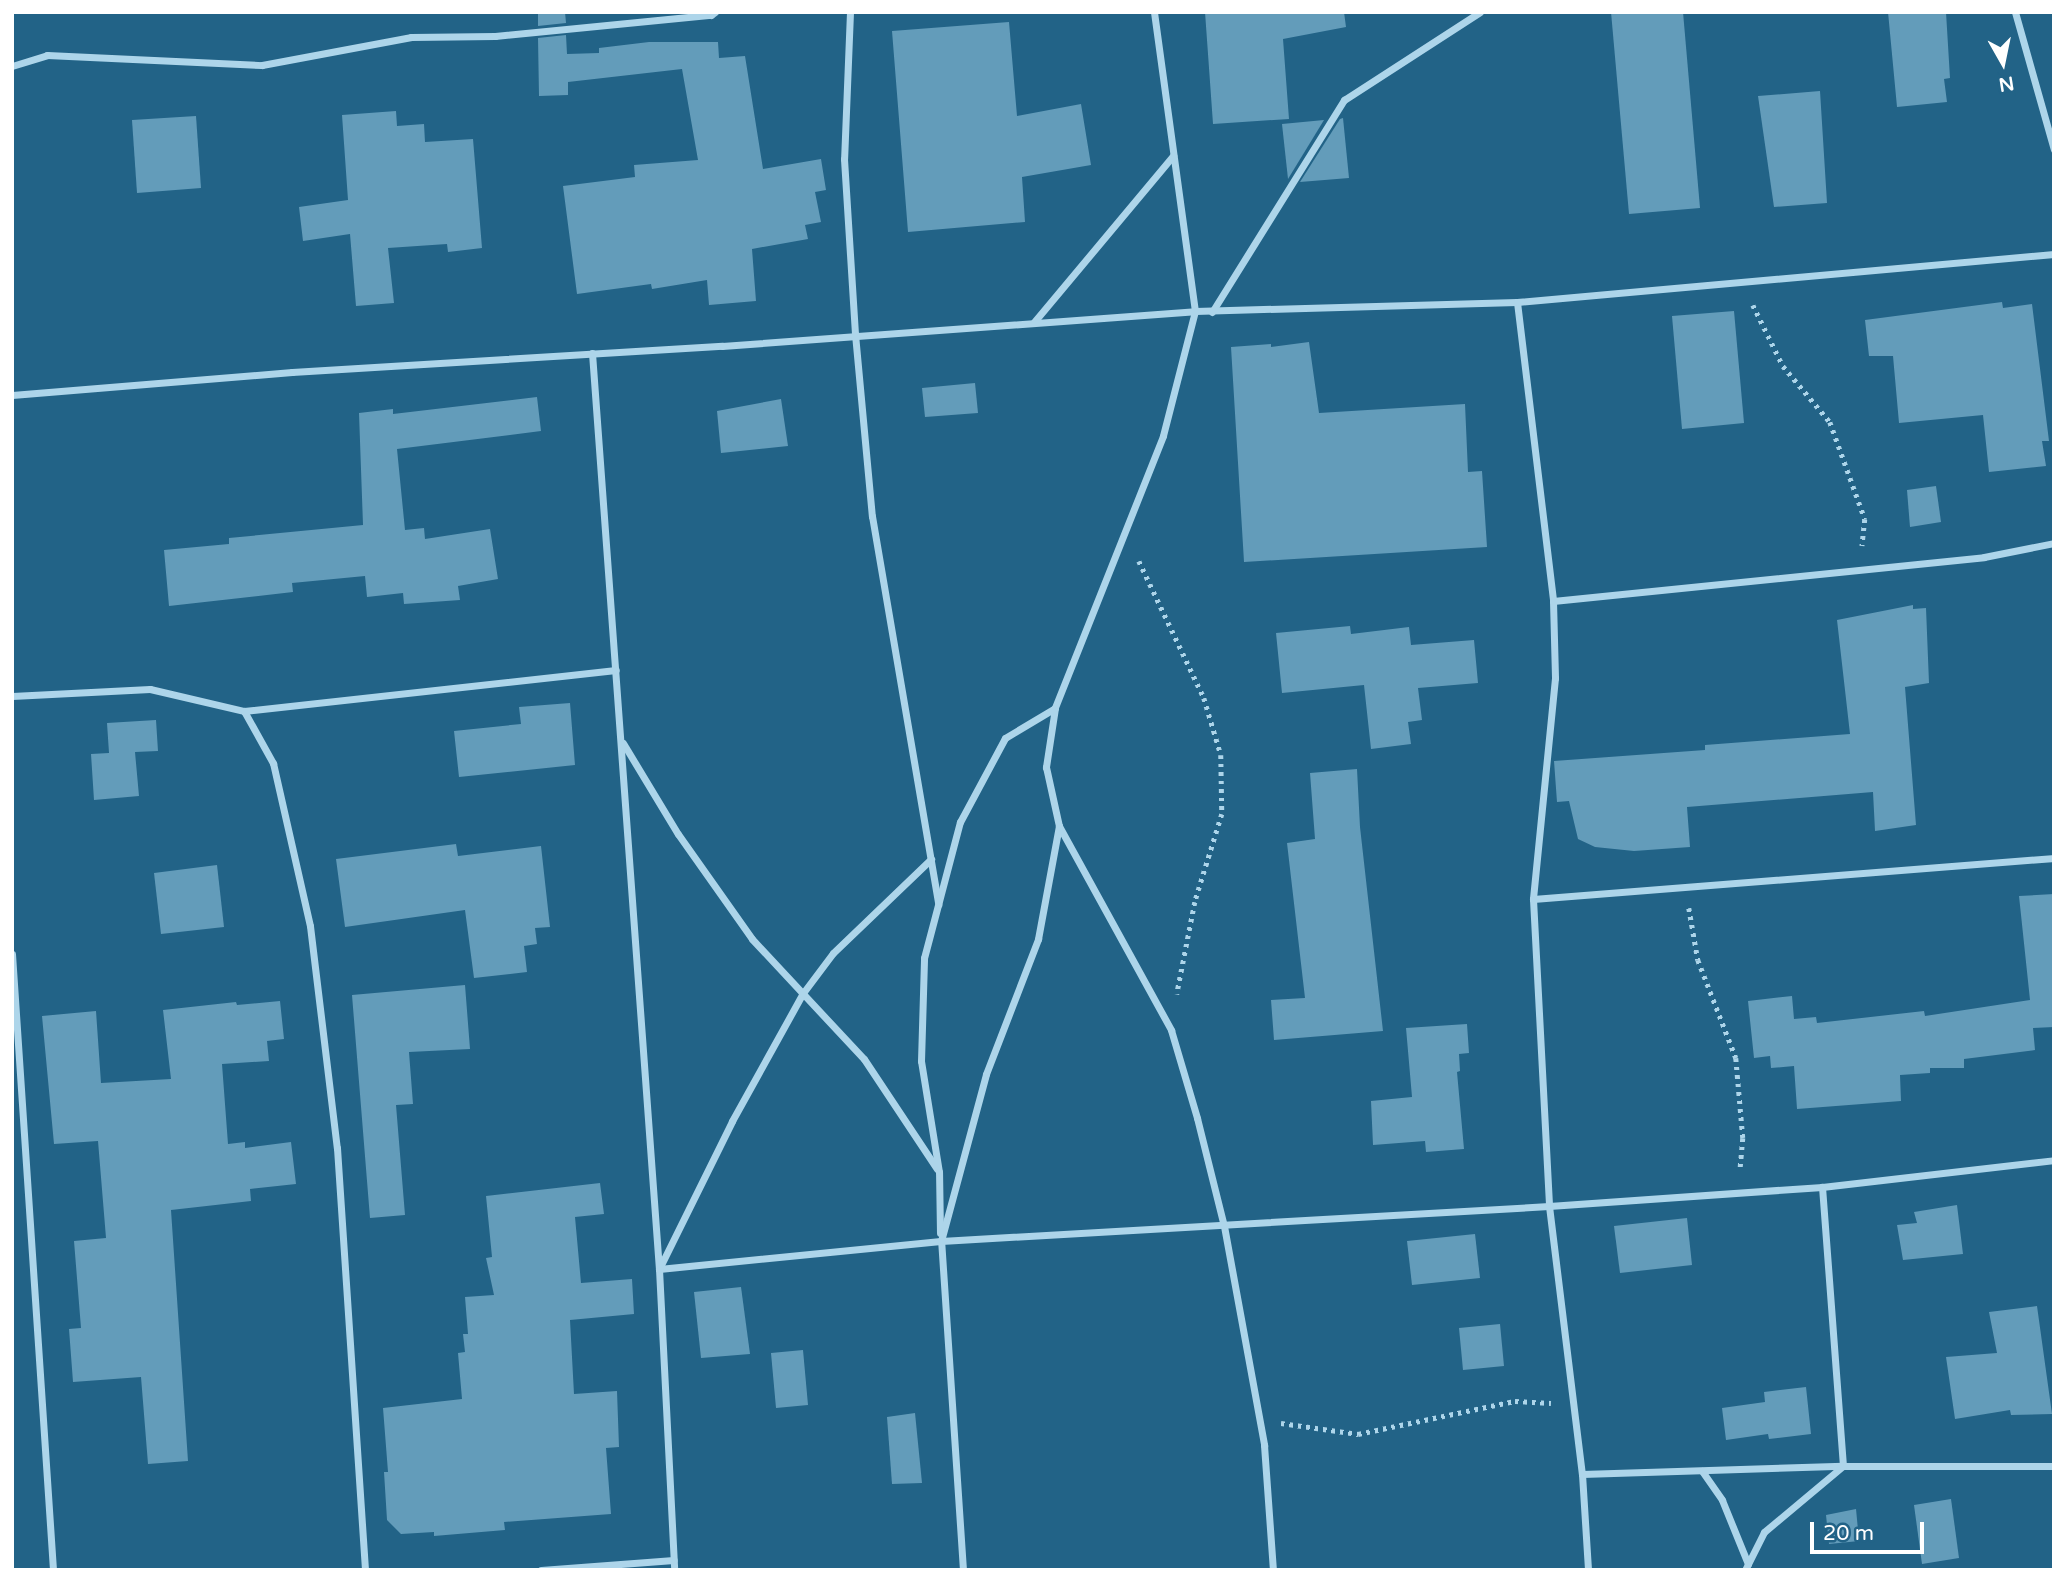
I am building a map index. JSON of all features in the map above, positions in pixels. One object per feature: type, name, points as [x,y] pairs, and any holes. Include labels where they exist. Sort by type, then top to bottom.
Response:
[{"type":"street","points":[[12,66],[47,55],[262,65],[411,37],[495,36],[710,15],[715,12]]},
{"type":"street","points":[[850,12],[844,159],[855,334],[872,516],[938,904]]},
{"type":"street","points":[[1154,12],[1195,311],[1163,436],[1055,708],[1046,767],[1059,826],[1171,1030],[1224,1226],[1259,1421],[1273,1570]]},
{"type":"street","points":[[1212,312],[1344,100],[1480,12]]},
{"type":"street","points":[[2015,12],[2054,150]]},
{"type":"street","points":[[1034,322],[1173,156]]},
{"type":"street","points":[[12,395],[292,372],[1195,311],[1517,302],[2054,254]]},
{"type":"street","points":[[1517,302],[1553,601],[1555,678],[1533,899],[1549,1206],[1582,1474],[1588,1570]]},
{"type":"street","points":[[592,353],[603,534],[616,670],[659,1269],[674,1570]]},
{"type":"street","points":[[1553,601],[1984,557],[2054,544]]},
{"type":"street","points":[[12,696],[150,689],[244,711],[616,670]]},
{"type":"street","points":[[963,1570],[940,1241],[939,1172],[921,1061],[924,958],[960,822],[1005,738],[1055,708]]},
{"type":"street","points":[[244,711],[273,763],[310,926],[337,1148],[365,1570]]},
{"type":"street","points":[[621,740],[678,834],[752,939],[864,1059],[939,1172]]},
{"type":"street","points":[[940,1241],[986,1074],[1038,939],[1059,826]]},
{"type":"street","points":[[1533,899],[2054,858]]},
{"type":"street","points":[[659,1269],[732,1121],[803,993],[833,953],[932,859]]},
{"type":"street","points":[[12,954],[53,1570]]},
{"type":"street","points":[[659,1269],[940,1241],[1738,1193],[2054,1160]]},
{"type":"street","points":[[1822,1186],[1843,1466]]},
{"type":"street","points":[[1746,1567],[1764,1532],[1843,1466]]},
{"type":"street","points":[[1582,1474],[1843,1466],[2054,1466]]},
{"type":"street","points":[[1702,1471],[1722,1500],[1746,1567]]},
{"type":"street","points":[[541,1570],[674,1560]]},
{"type":"path","points":[[1741,282],[1783,366],[1830,422],[1865,519],[1859,570]]},
{"type":"path","points":[[1126,531],[1204,698],[1222,755],[1222,814],[1195,902],[1171,1030]]},
{"type":"path","points":[[1686,887],[1698,960],[1736,1058],[1743,1138],[1738,1193]]},
{"type":"path","points":[[1259,1421],[1358,1434],[1515,1401],[1573,1404]]},
{"type":"building","points":[[538,12],[565,12],[566,23],[538,26]]},
{"type":"building","points":[[1205,12],[1344,12],[1346,27],[1283,39],[1289,119],[1213,124]]},
{"type":"building","points":[[1611,12],[1683,12],[1700,208],[1629,214]]},
{"type":"building","points":[[1888,12],[1946,12],[1950,78],[1944,79],[1947,102],[1897,107]]},
{"type":"building","points":[[1009,22],[1017,116],[1081,104],[1091,165],[1022,177],[1025,222],[908,232],[892,31]]},
{"type":"building","points":[[566,35],[567,54],[599,53],[599,48],[649,42],[718,42],[719,58],[745,56],[763,169],[821,159],[826,190],[815,192],[821,222],[805,225],[808,239],[752,249],[756,301],[709,305],[707,280],[652,289],[651,284],[577,294],[563,186],[635,177],[634,165],[698,160],[682,69],[568,82],[568,95],[539,96],[538,38]]},
{"type":"building","points":[[1820,91],[1827,203],[1774,207],[1758,96]]},
{"type":"building","points":[[396,111],[397,126],[424,124],[425,142],[473,139],[482,248],[448,252],[447,244],[388,248],[394,303],[356,306],[350,234],[303,241],[299,207],[348,200],[342,115]]},
{"type":"building","points":[[196,116],[201,188],[137,193],[132,120]]},
{"type":"building","points":[[1343,118],[1349,178],[1300,182],[1340,119]]},
{"type":"building","points":[[1324,120],[1288,179],[1282,124]]},
{"type":"building","points":[[2002,302],[2003,308],[2032,304],[2049,441],[2042,441],[2046,466],[1989,472],[1983,415],[1899,423],[1893,356],[1869,356],[1865,320]]},
{"type":"building","points":[[1734,311],[1744,423],[1682,429],[1672,316]]},
{"type":"building","points":[[1309,342],[1319,413],[1465,404],[1468,472],[1482,471],[1487,547],[1244,562],[1231,347],[1271,344],[1271,347]]},
{"type":"building","points":[[975,383],[978,413],[925,417],[922,388]]},
{"type":"building","points":[[537,397],[541,431],[397,449],[405,530],[424,528],[425,539],[490,529],[498,579],[458,586],[460,600],[404,604],[403,593],[367,597],[365,576],[292,583],[293,592],[169,606],[164,550],[229,544],[229,538],[363,525],[359,413],[393,409],[393,414]]},
{"type":"building","points":[[781,399],[788,446],[721,453],[717,411]]},
{"type":"building","points":[[1936,486],[1941,522],[1910,527],[1907,490]]},
{"type":"building","points":[[1913,605],[1913,609],[1926,608],[1929,683],[1905,687],[1916,825],[1875,831],[1873,792],[1687,807],[1690,847],[1634,851],[1595,847],[1578,839],[1569,801],[1557,802],[1554,761],[1705,750],[1705,745],[1850,734],[1837,620]]},
{"type":"building","points":[[1350,626],[1351,634],[1409,627],[1411,645],[1474,640],[1478,683],[1418,688],[1422,720],[1408,722],[1411,744],[1371,749],[1364,685],[1282,693],[1276,633]]},
{"type":"building","points":[[570,703],[575,765],[459,777],[454,731],[521,724],[519,707]]},
{"type":"building","points":[[156,720],[158,751],[135,752],[139,796],[94,800],[91,754],[109,753],[107,723]]},
{"type":"building","points":[[1357,769],[1360,827],[1383,1031],[1274,1040],[1271,1000],[1305,998],[1287,843],[1315,839],[1310,773]]},
{"type":"building","points":[[456,844],[458,856],[541,846],[550,927],[535,928],[537,944],[524,946],[527,972],[474,978],[465,910],[345,927],[336,859]]},
{"type":"building","points":[[217,865],[224,927],[161,934],[154,873]]},
{"type":"building","points":[[2054,894],[2054,1027],[2033,1028],[2035,1050],[1964,1059],[1964,1068],[1930,1068],[1930,1073],[1900,1075],[1901,1101],[1797,1109],[1794,1066],[1771,1068],[1770,1056],[1754,1058],[1748,1001],[1792,996],[1794,1019],[1816,1017],[1817,1023],[1924,1011],[1925,1016],[2030,1000],[2019,896]]},
{"type":"building","points":[[465,985],[470,1049],[409,1052],[413,1104],[396,1105],[405,1215],[370,1218],[352,995]]},
{"type":"building","points":[[280,1001],[284,1039],[267,1041],[269,1061],[222,1064],[228,1144],[245,1142],[245,1148],[291,1142],[296,1184],[250,1189],[251,1201],[171,1210],[188,1461],[148,1464],[141,1377],[73,1382],[69,1329],[81,1328],[74,1241],[106,1238],[98,1141],[54,1144],[42,1016],[96,1011],[101,1083],[171,1079],[163,1010],[236,1002],[237,1005]]},
{"type":"building","points":[[1467,1024],[1469,1053],[1459,1054],[1460,1071],[1457,1072],[1464,1149],[1426,1152],[1425,1141],[1373,1145],[1371,1101],[1412,1097],[1406,1028]]},
{"type":"building","points":[[600,1183],[604,1214],[575,1217],[581,1283],[632,1279],[634,1314],[570,1320],[574,1394],[617,1391],[619,1447],[606,1448],[611,1514],[504,1522],[505,1530],[434,1536],[434,1532],[401,1534],[387,1520],[384,1472],[388,1472],[383,1408],[462,1399],[458,1353],[465,1352],[463,1334],[468,1334],[465,1297],[494,1295],[486,1258],[492,1257],[486,1196]]},
{"type":"building","points":[[1957,1205],[1963,1254],[1903,1260],[1897,1225],[1917,1223],[1914,1212]]},
{"type":"building","points":[[1687,1218],[1692,1265],[1620,1273],[1614,1226]]},
{"type":"building","points":[[1475,1234],[1480,1278],[1412,1285],[1407,1241]]},
{"type":"building","points":[[741,1287],[750,1354],[701,1358],[694,1292]]},
{"type":"building","points":[[2037,1306],[2052,1414],[2011,1415],[2010,1410],[1955,1419],[1946,1357],[1997,1353],[1989,1312]]},
{"type":"building","points":[[1500,1324],[1504,1366],[1463,1370],[1459,1328]]},
{"type":"building","points":[[803,1350],[808,1405],[776,1408],[771,1353]]},
{"type":"building","points":[[1806,1387],[1811,1434],[1769,1439],[1768,1434],[1726,1440],[1722,1408],[1765,1402],[1764,1392]]},
{"type":"building","points":[[915,1413],[922,1483],[892,1484],[887,1417]]},
{"type":"building","points":[[1951,1499],[1959,1558],[1922,1564],[1914,1505]]},
{"type":"building","points":[[1856,1509],[1859,1541],[1829,1544],[1826,1515]]}]
